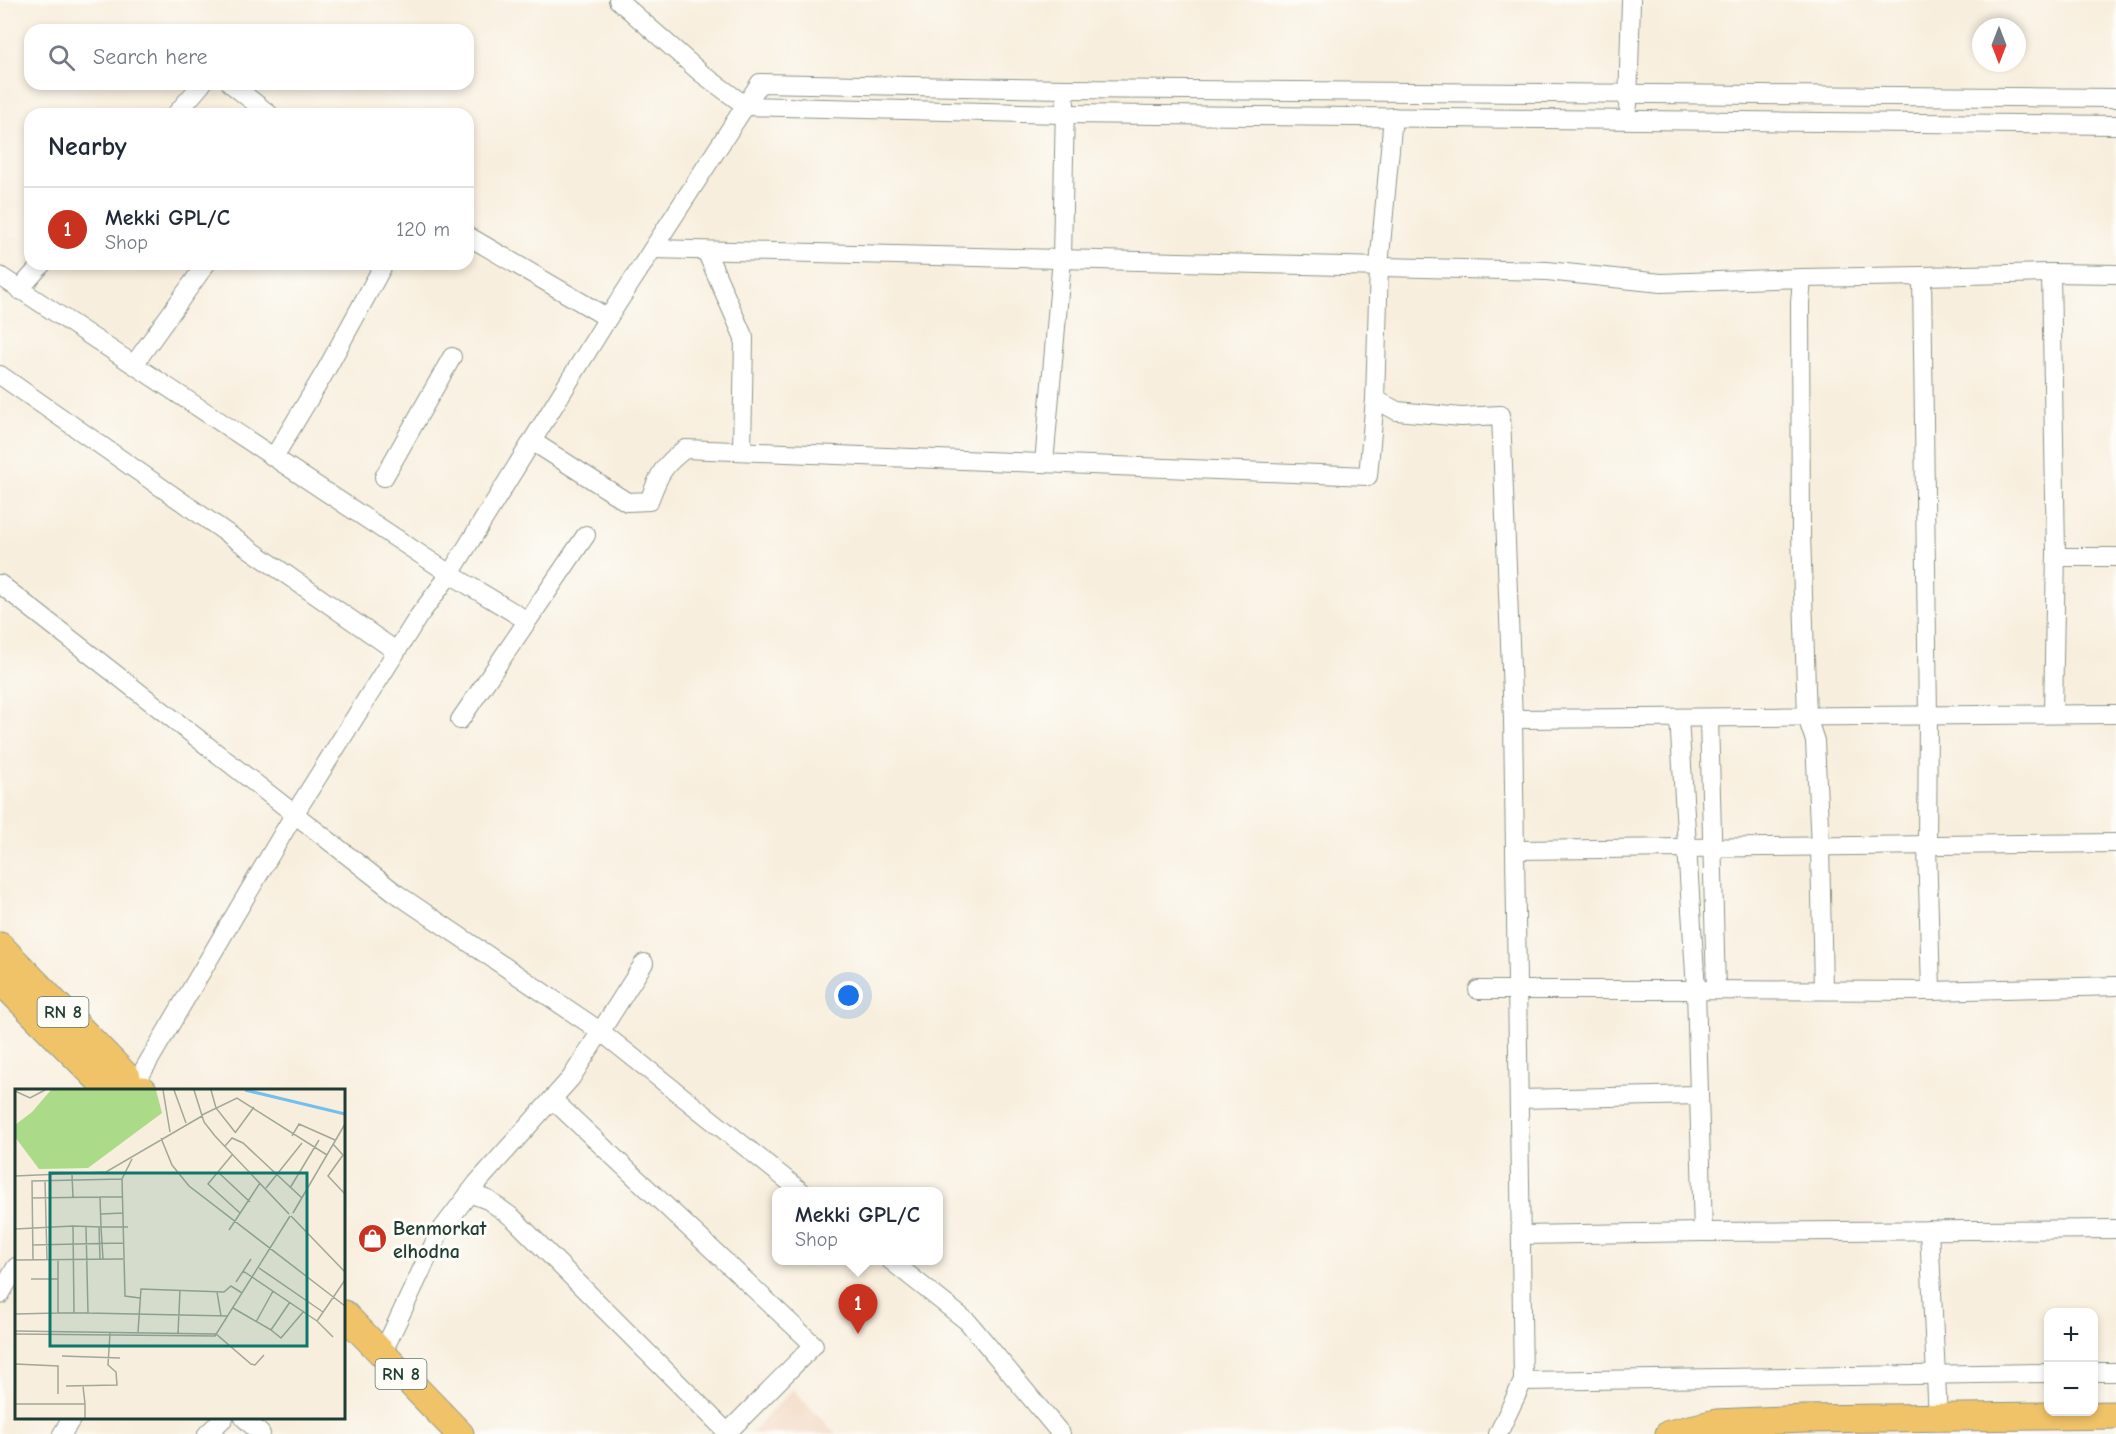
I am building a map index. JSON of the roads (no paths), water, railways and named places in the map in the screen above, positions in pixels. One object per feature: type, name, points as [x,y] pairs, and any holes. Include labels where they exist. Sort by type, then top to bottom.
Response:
[{"type":"main road","name":"RN 8","points":[[0,946],[131,1087]]},
{"type":"main road","name":"RN 8","points":[[0,980],[131,1087]]},
{"type":"main road","name":"RN 8","points":[[345,1315],[460,1434]]},
{"type":"main road","points":[[1670,1434],[1716,1423],[1804,1419],[2116,1415]]},
{"type":"main road","points":[[1756,1434],[2116,1427]]},
{"type":"street","points":[[618,0],[701,73],[746,106],[1063,114],[2116,125]]},
{"type":"street","points":[[1627,120],[1631,0]]},
{"type":"street","points":[[131,1087],[295,813],[396,651],[450,573],[608,318],[760,83],[1066,89],[2116,98]]},
{"type":"street","points":[[1044,463],[1062,259],[1063,114],[1066,89]]},
{"type":"street","points":[[181,108],[197,90]]},
{"type":"street","points":[[239,90],[261,108]]},
{"type":"street","points":[[532,441],[627,502],[649,501],[657,479],[668,461],[685,449],[1368,476],[1375,399],[1379,266],[1393,117]]},
{"type":"street","points":[[474,240],[608,318]]},
{"type":"street","points":[[652,249],[1547,271],[1661,283],[2051,273],[2116,274]]},
{"type":"street","points":[[706,251],[744,338],[742,451]]},
{"type":"street","points":[[19,290],[37,270]]},
{"type":"street","points":[[135,363],[202,270]]},
{"type":"street","points":[[274,457],[325,372],[381,270]]},
{"type":"street","points":[[2051,273],[2056,557],[2053,713]]},
{"type":"street","points":[[0,276],[450,573],[526,620]]},
{"type":"street","points":[[1922,276],[1931,991]]},
{"type":"street","points":[[1802,278],[1800,303],[1801,534],[1807,717],[1815,741],[1823,989]]},
{"type":"street","points":[[384,477],[452,357]]},
{"type":"street","points":[[0,375],[396,651]]},
{"type":"street","points":[[1375,399],[1397,411],[1461,417],[1501,415],[1513,719],[1523,1381],[1498,1434]]},
{"type":"street","points":[[460,720],[586,535]]},
{"type":"street","points":[[2056,557],[2116,557]]},
{"type":"street","points":[[0,584],[397,894],[600,1031],[797,1187]]},
{"type":"street","points":[[1513,719],[2116,714]]},
{"type":"street","points":[[1680,718],[1696,990],[1703,1232]]},
{"type":"street","points":[[1709,718],[1716,990]]},
{"type":"street","points":[[1515,850],[2116,843]]},
{"type":"street","points":[[382,1354],[439,1233],[469,1193],[571,1078],[644,963]]},
{"type":"street","points":[[1478,990],[1931,991],[2116,986]]},
{"type":"street","points":[[1519,1099],[1699,1095]]},
{"type":"street","points":[[469,1193],[488,1200],[513,1218],[727,1433],[814,1344],[552,1099]]},
{"type":"street","points":[[1521,1235],[2116,1229]]},
{"type":"street","points":[[1929,1230],[1938,1418]]},
{"type":"street","points":[[896,1265],[968,1322],[1061,1434]]},
{"type":"street","points":[[0,1295],[15,1268]]},
{"type":"street","points":[[2098,1372],[2116,1372]]},
{"type":"street","points":[[1523,1381],[2044,1373]]},
{"type":"street","points":[[62,1434],[71,1419]]},
{"type":"street","points":[[207,1434],[223,1419]]},
{"type":"street","points":[[245,1419],[261,1434]]},
{"type":"place","name":"Benmorkat elhodna","points":[[372,1239]]},
{"type":"place","name":"Mekki GPL/C","points":[[858,1334]]}]
